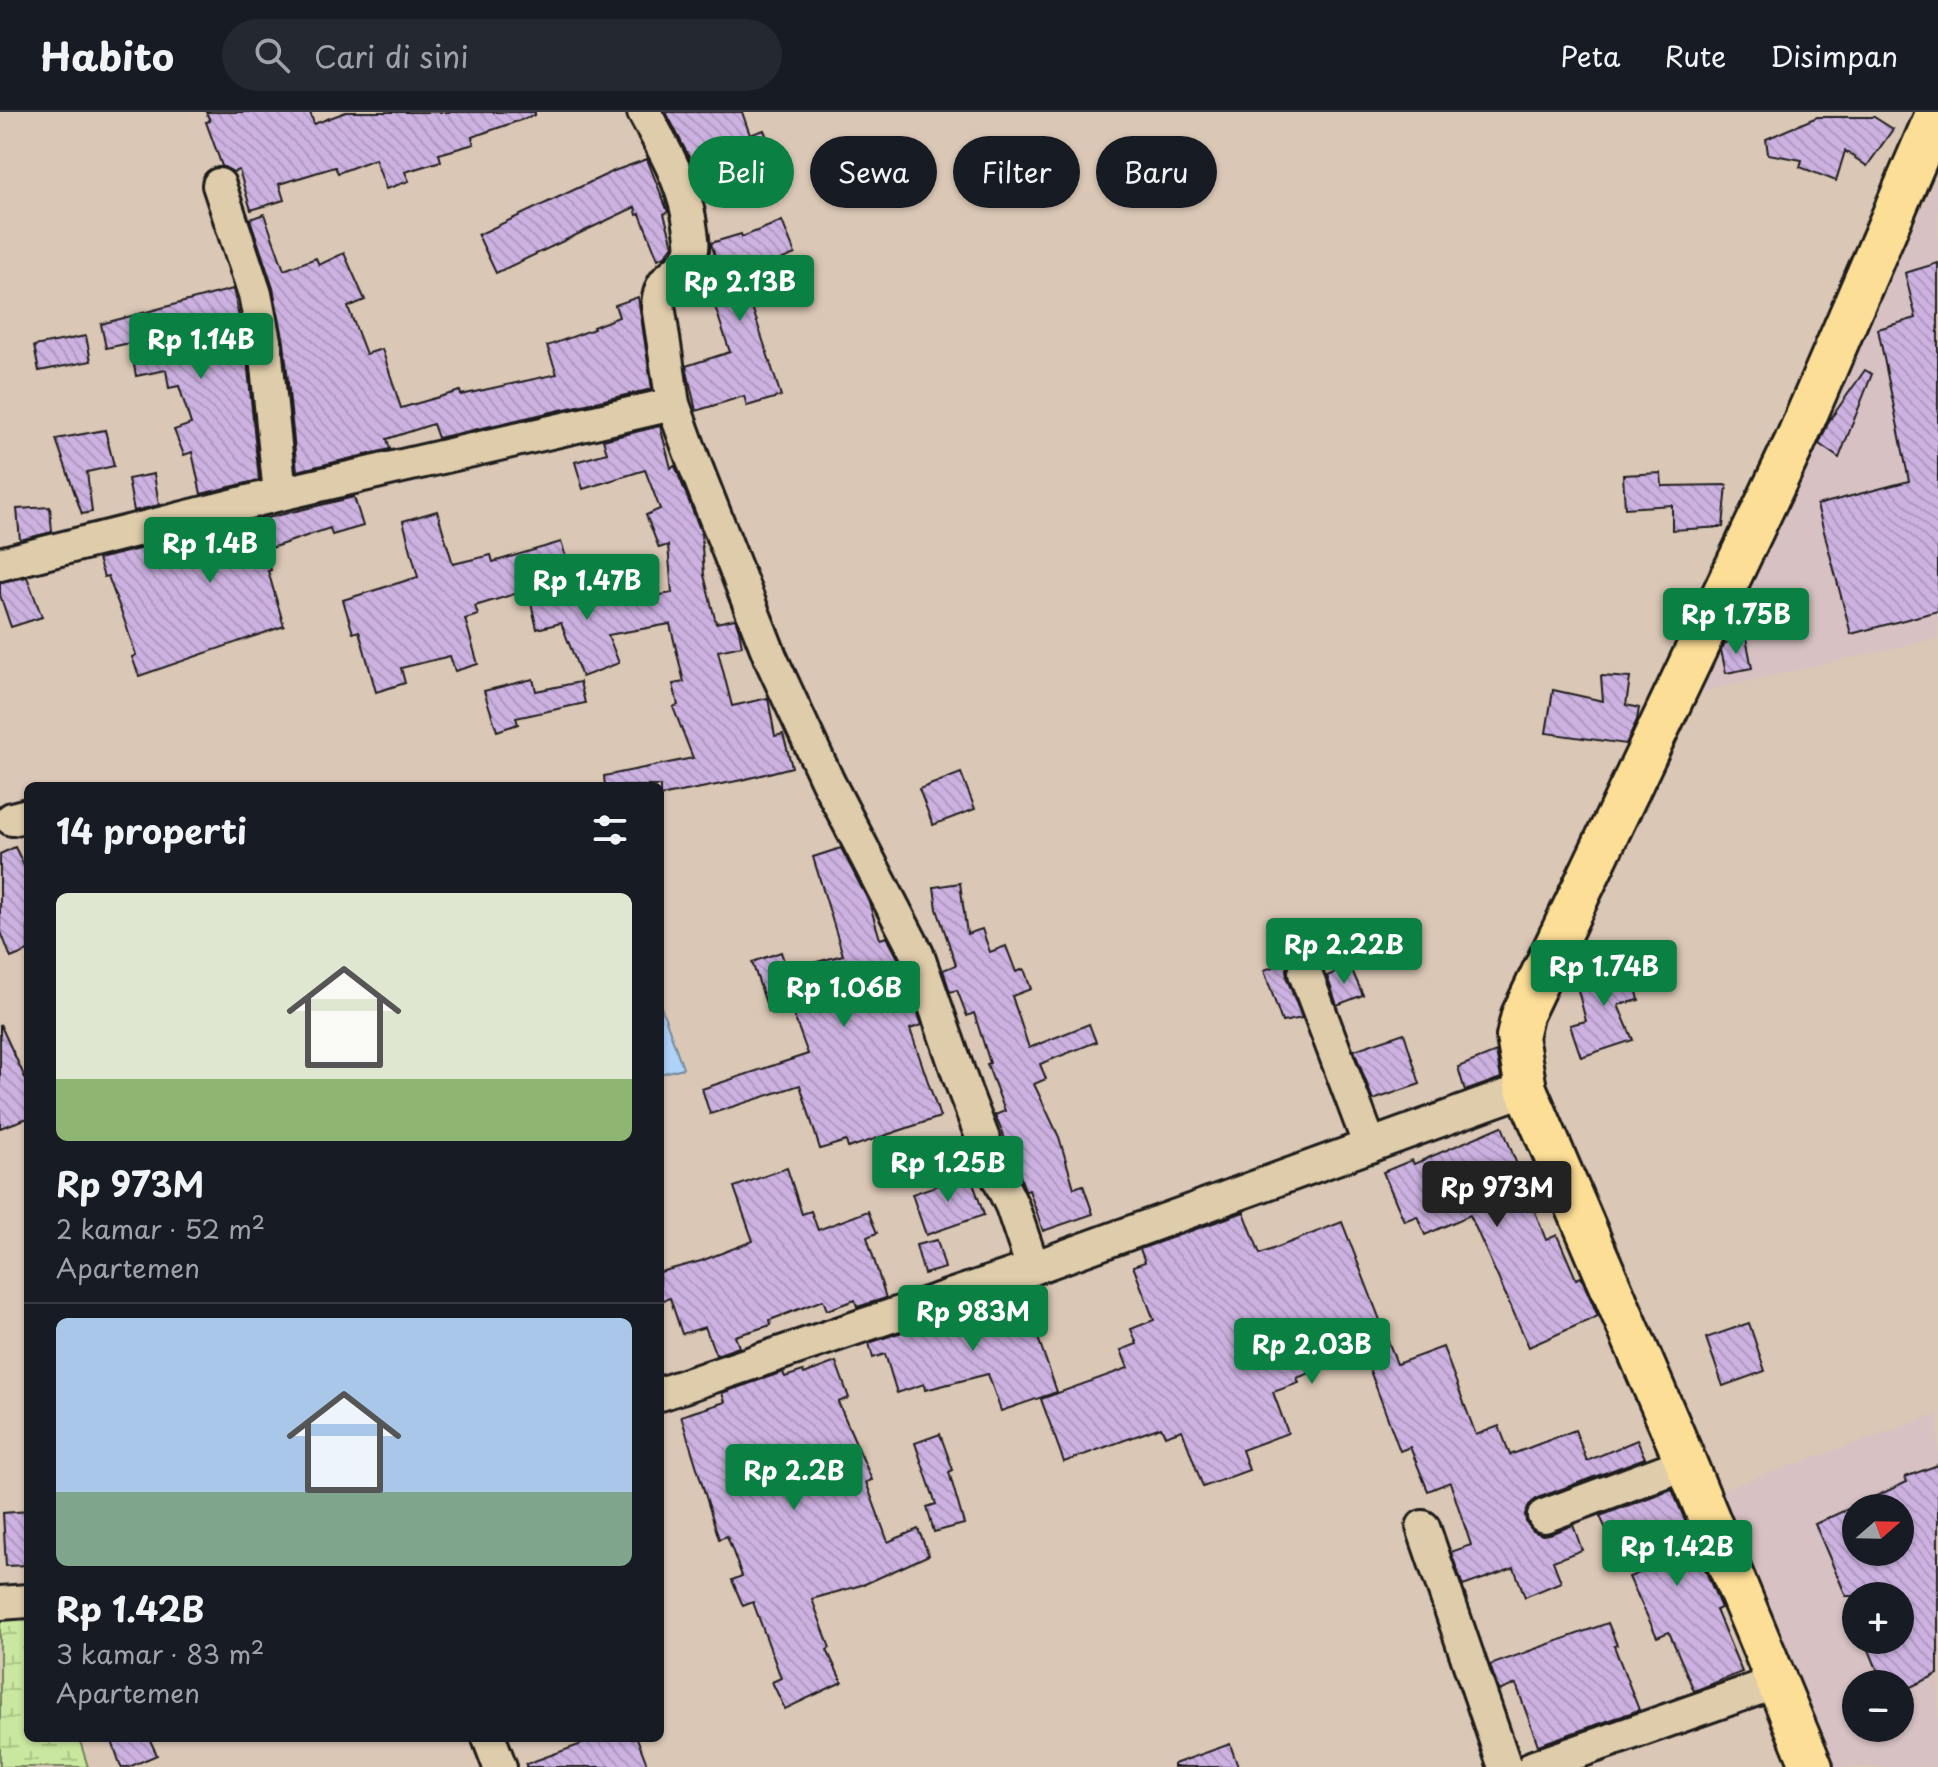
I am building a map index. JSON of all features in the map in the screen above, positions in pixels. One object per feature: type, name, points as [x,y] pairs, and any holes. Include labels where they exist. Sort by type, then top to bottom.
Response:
[{"type":"main road","points":[[1812,1767],[1526,1089],[1517,1037],[1522,1015],[1795,442],[1937,112]]},
{"type":"street","points":[[644,112],[678,175],[689,209],[692,253],[666,279],[659,291],[658,305],[673,404],[771,659],[828,782],[917,954],[965,1092],[1012,1206],[1033,1268]]},
{"type":"street","points":[[219,185],[255,294],[265,346],[280,494]]},
{"type":"street","points":[[0,564],[280,494],[673,404]]},
{"type":"street","points":[[1305,973],[1370,1146]]},
{"type":"street","points":[[664,1393],[1033,1268],[1526,1089]]},
{"type":"street","points":[[1544,1516],[1686,1463]]},
{"type":"street","points":[[1423,1527],[1505,1767]]},
{"type":"street","points":[[0,1603],[24,1601]]},
{"type":"street","points":[[1534,1767],[1777,1682]]},
{"type":"street","points":[[491,1742],[500,1767]]},
{"type":"shaded area","points":[[1938,175],[1938,638],[1684,696]]},
{"type":"shaded area","points":[[1938,1414],[1938,1767],[1829,1767],[1710,1494]]},
{"type":"green space","points":[[24,1612],[24,1742],[80,1742],[88,1767],[0,1767],[0,1615]]},
{"type":"water","points":[[664,1015],[683,1068],[664,1073]]},
{"type":"building","points":[[206,112],[310,112],[314,124],[346,112],[535,112],[535,115],[472,137],[474,144],[439,154],[441,161],[405,172],[409,181],[386,189],[375,159],[338,173],[335,167],[279,184],[284,200],[251,210],[239,170],[233,172],[222,166],[206,122],[210,121]]},
{"type":"building","points":[[666,112],[742,112],[750,135],[764,130],[766,136],[688,136],[688,155]]},
{"type":"building","points":[[1817,117],[1874,117],[1893,129],[1867,166],[1845,151],[1836,181],[1800,167],[1802,160],[1768,154],[1766,139]]},
{"type":"building","points":[[647,159],[668,212],[664,214],[673,245],[665,256],[658,259],[635,207],[496,273],[478,235],[614,171]]},
{"type":"building","points":[[264,214],[284,270],[316,258],[319,265],[344,253],[365,300],[348,307],[366,354],[382,349],[401,408],[460,391],[461,395],[557,374],[547,346],[619,317],[615,305],[638,297],[652,389],[438,438],[433,424],[387,439],[390,449],[297,471],[284,342],[273,288],[250,219]]},
{"type":"building","points":[[782,221],[795,254],[742,276],[781,396],[747,406],[744,396],[696,411],[686,366],[730,352],[708,285],[722,280],[711,243],[741,234],[742,237]]},
{"type":"building","points":[[1938,263],[1938,611],[1851,634],[1817,505],[1909,481],[1878,329],[1916,318],[1905,273]]},
{"type":"building","points":[[233,289],[246,349],[259,480],[201,494],[192,452],[184,455],[174,430],[191,424],[179,386],[169,388],[166,370],[136,376],[130,343],[106,348],[101,324]]},
{"type":"building","points":[[86,336],[91,361],[39,371],[34,346]]},
{"type":"building","points":[[1865,370],[1872,374],[1839,458],[1819,444],[1829,421]]},
{"type":"building","points":[[660,426],[671,468],[675,466],[701,532],[704,575],[716,623],[735,619],[739,630],[742,646],[718,651],[732,706],[768,698],[775,736],[783,734],[792,767],[664,795],[664,782],[605,782],[604,776],[693,758],[673,707],[678,705],[673,684],[684,682],[670,624],[608,635],[619,663],[582,677],[561,623],[537,629],[528,590],[475,606],[478,615],[465,619],[478,664],[455,671],[450,656],[401,668],[405,683],[376,692],[359,631],[353,633],[343,600],[418,577],[403,521],[437,511],[453,564],[491,555],[493,562],[561,542],[576,587],[602,582],[606,605],[672,593],[668,545],[659,548],[646,515],[660,509],[645,470],[583,489],[575,462],[607,453],[603,440]]},
{"type":"building","points":[[105,430],[114,466],[87,472],[92,512],[82,514],[56,439]]},
{"type":"building","points":[[1661,473],[1662,486],[1727,485],[1723,527],[1672,530],[1672,505],[1625,508],[1623,475]]},
{"type":"building","points":[[154,474],[159,505],[134,511],[128,479]]},
{"type":"building","points":[[354,497],[363,526],[332,535],[330,528],[265,550],[284,626],[139,676],[125,622],[108,576],[104,577],[98,559]]},
{"type":"building","points":[[50,507],[52,532],[20,540],[17,509]]},
{"type":"building","points":[[27,577],[42,617],[11,627],[0,595],[0,582]]},
{"type":"building","points":[[1746,638],[1752,668],[1726,673],[1721,650],[1725,643]]},
{"type":"building","points":[[1601,676],[1630,678],[1626,705],[1639,708],[1626,744],[1546,733],[1553,690],[1603,701]]},
{"type":"building","points":[[533,679],[536,691],[580,682],[585,703],[516,718],[518,724],[497,731],[484,691]]},
{"type":"building","points":[[961,773],[975,809],[933,825],[919,789]]},
{"type":"building","points":[[15,847],[24,866],[24,953],[11,958],[0,929],[0,854]]},
{"type":"building","points":[[841,848],[869,902],[880,939],[887,937],[900,962],[922,1025],[910,1029],[940,1117],[848,1148],[846,1141],[820,1149],[800,1085],[710,1114],[702,1089],[808,1054],[790,1005],[769,1012],[752,962],[781,952],[787,970],[843,955],[813,857]]},
{"type":"building","points":[[960,883],[967,934],[982,929],[990,952],[1006,946],[1016,972],[1024,969],[1031,989],[1012,996],[1029,1048],[1089,1024],[1096,1042],[1040,1064],[1046,1079],[1034,1084],[1059,1137],[1074,1188],[1083,1185],[1093,1214],[1043,1231],[1029,1190],[1026,1191],[1023,1185],[1011,1145],[1008,1146],[995,1115],[1005,1111],[987,1064],[990,1063],[974,1013],[967,1016],[957,990],[950,992],[943,970],[956,965],[937,909],[934,887]]},
{"type":"building","points":[[1290,961],[1286,969],[1287,979],[1302,1018],[1282,1022],[1264,970]]},
{"type":"building","points":[[1630,961],[1639,1000],[1618,1005],[1633,1040],[1581,1057],[1570,1025],[1586,1021],[1574,975]]},
{"type":"building","points":[[1350,966],[1363,995],[1337,1005],[1327,976]]},
{"type":"building","points":[[0,1024],[24,1075],[24,1119],[0,1128]]},
{"type":"building","points":[[1404,1033],[1420,1084],[1373,1100],[1354,1050]]},
{"type":"building","points":[[1496,1052],[1501,1078],[1465,1091],[1458,1067]]},
{"type":"building","points":[[1502,1126],[1546,1240],[1557,1235],[1576,1279],[1581,1277],[1598,1316],[1529,1347],[1470,1215],[1425,1235],[1417,1216],[1404,1221],[1383,1172],[1412,1160],[1414,1164]]},
{"type":"building","points":[[787,1168],[802,1214],[811,1211],[818,1230],[868,1211],[877,1233],[867,1237],[886,1298],[857,1307],[855,1300],[827,1310],[823,1300],[770,1320],[771,1325],[735,1336],[739,1347],[716,1355],[705,1327],[682,1334],[670,1298],[664,1300],[664,1271],[753,1241],[734,1187]]},
{"type":"building","points":[[970,1174],[984,1215],[926,1235],[912,1194]]},
{"type":"building","points":[[1244,1212],[1260,1254],[1342,1222],[1397,1364],[1443,1347],[1476,1435],[1499,1426],[1510,1455],[1575,1430],[1587,1461],[1637,1440],[1645,1458],[1537,1498],[1529,1505],[1526,1522],[1533,1531],[1550,1534],[1573,1525],[1582,1550],[1553,1561],[1561,1582],[1525,1597],[1514,1568],[1463,1586],[1451,1552],[1471,1545],[1450,1482],[1428,1491],[1410,1447],[1400,1451],[1363,1352],[1297,1378],[1299,1383],[1273,1392],[1288,1433],[1242,1450],[1249,1470],[1203,1487],[1182,1430],[1165,1436],[1161,1427],[1064,1462],[1041,1399],[1128,1368],[1121,1350],[1137,1344],[1131,1329],[1154,1320],[1133,1266],[1145,1262],[1140,1249]]},
{"type":"building","points":[[937,1240],[945,1268],[924,1274],[916,1245]]},
{"type":"building","points":[[1022,1292],[1057,1392],[1001,1411],[988,1374],[925,1390],[924,1384],[897,1393],[885,1354],[873,1358],[869,1343]]},
{"type":"building","points":[[1749,1323],[1765,1371],[1723,1386],[1706,1338]]},
{"type":"building","points":[[836,1362],[849,1398],[838,1402],[872,1480],[866,1482],[888,1542],[918,1529],[929,1555],[865,1584],[812,1599],[830,1648],[827,1650],[842,1682],[785,1709],[772,1682],[781,1678],[753,1602],[743,1606],[732,1580],[742,1576],[727,1536],[719,1539],[681,1416],[725,1402],[722,1393],[783,1372],[785,1377],[803,1371],[804,1374]]},
{"type":"building","points":[[940,1434],[953,1470],[949,1472],[964,1524],[934,1532],[927,1507],[936,1504],[915,1443]]},
{"type":"building","points":[[1938,1465],[1938,1674],[1914,1685],[1914,1670],[1877,1670],[1871,1654],[1914,1654],[1914,1582],[1842,1582],[1842,1587],[1815,1524],[1842,1512],[1842,1566],[1914,1566],[1914,1494],[1881,1494],[1907,1482],[1905,1477]]},
{"type":"building","points":[[1672,1489],[1721,1608],[1716,1610],[1742,1672],[1694,1691],[1669,1632],[1657,1637],[1629,1577],[1653,1568],[1637,1527],[1610,1538],[1600,1516]]},
{"type":"building","points":[[24,1511],[24,1565],[6,1566],[3,1513]]},
{"type":"building","points":[[1608,1623],[1639,1710],[1538,1745],[1516,1684],[1499,1691],[1490,1665]]},
{"type":"building","points":[[112,1742],[151,1742],[157,1755],[129,1767],[121,1767]]},
{"type":"building","points":[[639,1742],[648,1767],[526,1767],[526,1764],[582,1744]]},
{"type":"building","points":[[1230,1744],[1238,1767],[1174,1767],[1174,1764]]}]
